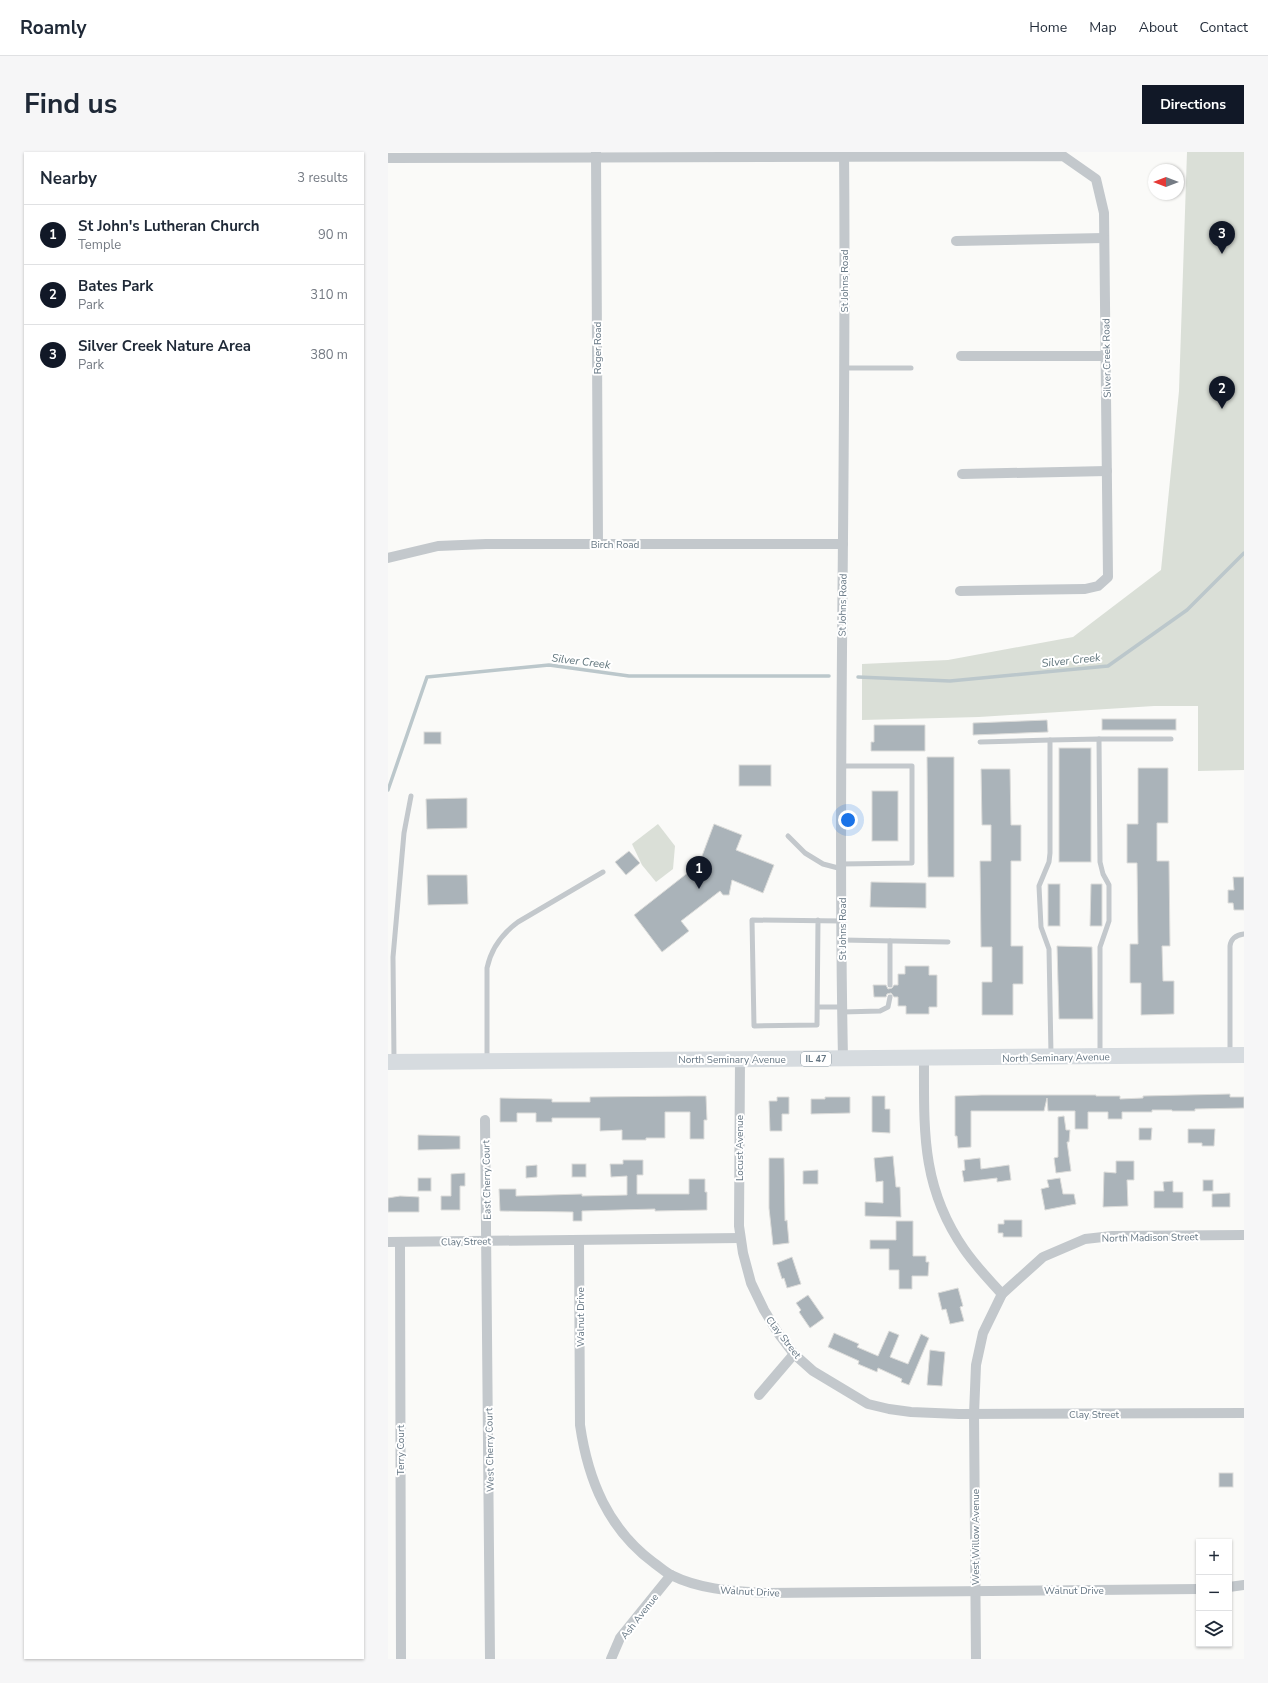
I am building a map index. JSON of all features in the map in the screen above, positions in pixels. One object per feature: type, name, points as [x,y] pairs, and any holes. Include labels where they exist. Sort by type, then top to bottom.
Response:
[{"type":"main road","name":"North Seminary Avenue","points":[[391,1062],[1237,1056]]},
{"type":"street","points":[[388,158],[596,155],[940,154]]},
{"type":"street","name":"Silver Creek Road","points":[[940,154],[1063,156],[1096,179],[1104,213],[1108,577],[1098,586],[1085,589],[960,591]]},
{"type":"street","name":"Roger Road","points":[[596,155],[598,544]]},
{"type":"street","name":"St Johns Road","points":[[842,1059],[842,866],[840,766],[843,544],[844,155]]},
{"type":"street","points":[[956,241],[1104,238]]},
{"type":"street","points":[[961,356],[1106,356]]},
{"type":"street","points":[[962,474],[1107,471]]},
{"type":"street","name":"Birch Road","points":[[388,558],[438,546],[486,544],[843,544]]},
{"type":"street","points":[[924,1058],[925,1144],[933,1184],[946,1219],[964,1250],[1002,1294]]},
{"type":"street","name":"Locust Avenue","points":[[740,1059],[740,1238]]},
{"type":"street","name":"East Cherry Court","points":[[485,1120],[487,1240]]},
{"type":"street","name":"North Madison Street","points":[[1002,1294],[1043,1257],[1085,1239],[1112,1236],[1244,1235]]},
{"type":"street","name":"Clay Street","points":[[388,1242],[740,1238],[751,1283],[764,1310],[778,1333],[794,1354],[813,1371],[868,1404],[911,1412],[974,1414],[1244,1413]]},
{"type":"street","name":"West Cherry Court","points":[[487,1240],[490,1659]]},
{"type":"street","name":"Walnut Drive","points":[[579,1240],[580,1425],[583,1449],[594,1484],[607,1512],[620,1530],[643,1554],[671,1574],[718,1590],[766,1593],[1196,1589]]},
{"type":"street","name":"Terry Court","points":[[400,1242],[401,1659]]},
{"type":"street","name":"West Willow Avenue","points":[[976,1659],[974,1414],[976,1365],[983,1333],[1002,1294]]},
{"type":"street","points":[[759,1395],[794,1354]]},
{"type":"street","name":"Ash Avenue","points":[[611,1659],[620,1638],[671,1574]]},
{"type":"street","points":[[1232,1587],[1244,1585]]},
{"type":"lane","points":[[844,368],[911,368]]},
{"type":"lane","points":[[1099,739],[1100,862],[1103,874],[1109,885],[1109,921],[1100,947],[1100,1057]]},
{"type":"lane","points":[[980,742],[1171,739]]},
{"type":"lane","points":[[1050,740],[1050,853],[1049,862],[1039,886],[1041,927],[1049,949],[1051,1057]]},
{"type":"lane","points":[[788,836],[805,853],[823,864],[842,866],[912,863],[912,766],[840,766]]},
{"type":"lane","points":[[391,1062],[393,957],[404,833],[411,796]]},
{"type":"lane","points":[[487,1061],[487,968],[489,958],[509,929],[518,922],[603,872]]},
{"type":"lane","points":[[818,920],[818,1025],[754,1026],[752,920],[818,920],[842,920]]},
{"type":"lane","points":[[1237,1056],[1230,946],[1234,938],[1238,935],[1244,934]]},
{"type":"lane","points":[[842,940],[948,942]]},
{"type":"lane","points":[[890,942],[890,985]]},
{"type":"lane","points":[[818,1007],[842,1010],[880,1011],[888,1007],[890,997]]},
{"type":"shaded area","points":[[1187,152],[1244,152],[1244,770],[1198,771],[1198,706],[1154,706],[979,717],[862,720],[862,664],[948,660],[1073,637],[1161,570],[1179,391]]},
{"type":"shaded area","points":[[658,824],[675,846],[673,869],[656,882],[642,865],[632,844]]},
{"type":"building","points":[[1102,719],[1176,719],[1176,730],[1102,730]]},
{"type":"building","points":[[1047,720],[1048,732],[973,735],[973,723]]},
{"type":"building","points":[[874,725],[925,725],[925,751],[871,751],[871,742],[874,742]]},
{"type":"building","points":[[424,732],[441,732],[441,744],[424,744]]},
{"type":"building","points":[[1059,748],[1091,748],[1091,862],[1059,862]]},
{"type":"building","points":[[927,757],[954,757],[954,877],[928,877]]},
{"type":"building","points":[[739,765],[771,765],[771,786],[739,786]]},
{"type":"building","points":[[1138,768],[1168,768],[1168,823],[1157,823],[1157,861],[1169,861],[1170,946],[1162,946],[1163,981],[1174,981],[1174,1014],[1141,1015],[1141,983],[1130,983],[1130,944],[1138,944],[1137,863],[1127,863],[1127,824],[1138,824]]},
{"type":"building","points":[[981,769],[1010,769],[1011,825],[1021,825],[1021,861],[1011,861],[1011,946],[1023,946],[1023,984],[1013,984],[1013,1015],[982,1015],[982,982],[992,982],[992,947],[981,947],[980,861],[991,861],[991,825],[982,825]]},
{"type":"building","points":[[872,791],[898,791],[898,841],[872,841]]},
{"type":"building","points":[[467,798],[467,828],[427,829],[426,799]]},
{"type":"building","points":[[714,824],[742,835],[736,850],[774,865],[763,893],[732,880],[729,895],[723,895],[720,891],[681,921],[689,931],[662,952],[634,915],[699,864]]},
{"type":"building","points":[[629,851],[640,863],[626,875],[615,862]]},
{"type":"building","points":[[427,875],[467,875],[468,904],[428,905]]},
{"type":"building","points":[[1233,877],[1244,877],[1244,910],[1234,910],[1233,903],[1228,903],[1228,890],[1234,890]]},
{"type":"building","points":[[871,882],[926,883],[926,908],[870,907]]},
{"type":"building","points":[[1048,884],[1060,884],[1060,926],[1048,926]]},
{"type":"building","points":[[1091,884],[1102,884],[1102,926],[1090,926]]},
{"type":"building","points":[[1057,946],[1092,947],[1093,1019],[1059,1019]]},
{"type":"building","points":[[905,966],[929,966],[929,975],[937,975],[937,1007],[929,1007],[929,1014],[906,1014],[906,1006],[898,1006],[898,997],[894,997],[891,993],[887,994],[886,997],[874,997],[873,985],[886,985],[888,989],[892,988],[894,985],[898,985],[898,974],[905,974]]},
{"type":"building","points":[[1230,1094],[1230,1097],[1244,1097],[1244,1108],[1195,1109],[1195,1111],[1152,1110],[1152,1112],[1122,1112],[1122,1119],[1108,1119],[1108,1112],[1088,1112],[1088,1129],[1075,1129],[1075,1111],[1048,1111],[1047,1098],[1044,1111],[971,1111],[971,1147],[958,1148],[957,1136],[955,1136],[955,1096],[1096,1095],[1120,1096],[1120,1099],[1143,1098],[1143,1096]]},
{"type":"building","points":[[706,1096],[707,1120],[704,1120],[704,1139],[690,1139],[690,1112],[665,1112],[665,1138],[646,1138],[646,1140],[622,1140],[622,1130],[600,1131],[600,1118],[552,1118],[552,1122],[536,1122],[536,1113],[517,1113],[517,1122],[500,1122],[500,1098],[552,1099],[552,1102],[590,1102],[590,1097]]},
{"type":"building","points":[[872,1096],[885,1096],[885,1109],[890,1109],[890,1133],[872,1132]]},
{"type":"building","points":[[777,1097],[789,1097],[789,1114],[782,1114],[782,1131],[770,1131],[769,1101],[777,1101]]},
{"type":"building","points":[[825,1097],[850,1097],[850,1113],[811,1114],[811,1099],[825,1099]]},
{"type":"building","points":[[1064,1116],[1066,1130],[1070,1130],[1069,1142],[1067,1142],[1071,1171],[1056,1173],[1054,1158],[1058,1157],[1058,1117]]},
{"type":"building","points":[[1139,1128],[1152,1128],[1151,1140],[1139,1140]]},
{"type":"building","points":[[1188,1129],[1215,1129],[1214,1146],[1202,1146],[1202,1143],[1188,1143]]},
{"type":"building","points":[[418,1135],[460,1136],[460,1149],[418,1150]]},
{"type":"building","points":[[893,1156],[896,1187],[900,1187],[901,1217],[865,1216],[865,1202],[883,1203],[883,1181],[876,1182],[874,1158]]},
{"type":"building","points":[[769,1158],[784,1158],[785,1221],[787,1220],[789,1243],[773,1245],[769,1208]]},
{"type":"building","points":[[980,1158],[981,1169],[1009,1165],[1011,1180],[997,1182],[997,1178],[964,1182],[962,1171],[965,1170],[964,1160]]},
{"type":"building","points":[[623,1160],[643,1160],[643,1175],[637,1175],[637,1194],[689,1194],[689,1179],[705,1179],[707,1210],[655,1211],[655,1209],[582,1211],[582,1221],[573,1221],[573,1212],[500,1211],[499,1189],[516,1189],[516,1196],[582,1194],[582,1196],[627,1195],[627,1176],[611,1177],[610,1164],[623,1164]]},
{"type":"building","points":[[1116,1161],[1134,1161],[1134,1180],[1127,1180],[1128,1206],[1103,1207],[1104,1172],[1116,1173]]},
{"type":"building","points":[[572,1164],[586,1164],[586,1177],[572,1177]]},
{"type":"building","points":[[537,1165],[537,1177],[526,1178],[526,1166]]},
{"type":"building","points":[[818,1170],[818,1184],[803,1184],[803,1171]]},
{"type":"building","points":[[465,1173],[465,1186],[460,1186],[460,1210],[441,1210],[441,1196],[451,1196],[451,1174]]},
{"type":"building","points":[[418,1178],[431,1178],[431,1191],[418,1191]]},
{"type":"building","points":[[1060,1178],[1063,1194],[1074,1194],[1076,1204],[1045,1210],[1041,1189],[1049,1187],[1047,1180]]},
{"type":"building","points":[[1203,1180],[1213,1180],[1213,1191],[1203,1191]]},
{"type":"building","points":[[1173,1181],[1173,1192],[1183,1192],[1183,1208],[1154,1208],[1154,1191],[1164,1191],[1163,1182]]},
{"type":"building","points":[[1230,1193],[1230,1207],[1212,1207],[1212,1194]]},
{"type":"building","points":[[400,1196],[419,1197],[419,1212],[388,1212],[388,1198]]},
{"type":"building","points":[[1004,1220],[1022,1220],[1022,1237],[1003,1237],[1003,1233],[998,1233],[998,1224],[1004,1224]]},
{"type":"building","points":[[896,1221],[913,1221],[913,1256],[926,1256],[926,1262],[929,1262],[928,1276],[912,1276],[912,1289],[899,1289],[899,1270],[889,1270],[889,1249],[870,1249],[870,1240],[896,1240]]},
{"type":"building","points":[[792,1257],[801,1284],[787,1288],[784,1278],[782,1279],[777,1263]]},
{"type":"building","points":[[958,1288],[963,1306],[960,1307],[964,1321],[950,1324],[946,1309],[942,1310],[938,1293]]},
{"type":"building","points":[[808,1295],[824,1318],[810,1328],[799,1312],[801,1310],[796,1303]]},
{"type":"building","points":[[889,1331],[899,1335],[890,1357],[908,1364],[921,1334],[929,1338],[909,1385],[901,1382],[902,1379],[878,1368],[877,1372],[858,1364],[859,1361],[828,1347],[834,1333],[859,1344],[857,1347],[878,1356]]},
{"type":"building","points":[[930,1350],[945,1352],[942,1386],[927,1385]]},
{"type":"building","points":[[1219,1473],[1233,1473],[1233,1487],[1219,1487]]},
{"type":"waterway","name":"Silver Creek","points":[[858,677],[950,681],[1108,666],[1187,610],[1244,553]]},
{"type":"waterway","name":"Silver Creek","points":[[388,790],[427,677],[549,665],[629,676],[829,676]]},
{"type":"place","name":"Silver Creek Nature Area","points":[[1222,254]]},
{"type":"place","name":"Bates Park","points":[[1222,409]]},
{"type":"place","name":"St John's Lutheran Church","points":[[699,889]]}]
